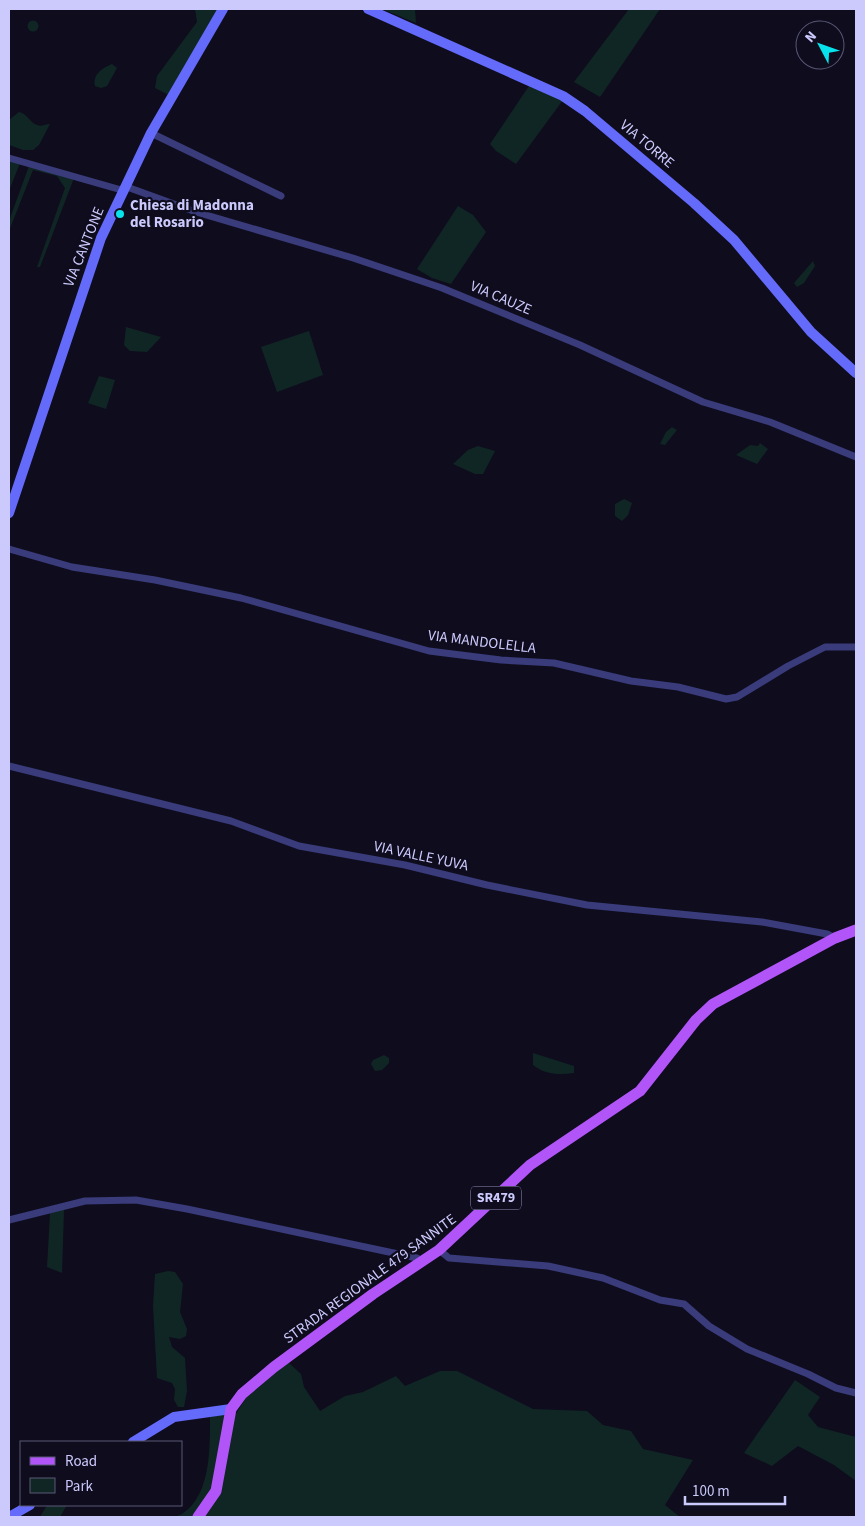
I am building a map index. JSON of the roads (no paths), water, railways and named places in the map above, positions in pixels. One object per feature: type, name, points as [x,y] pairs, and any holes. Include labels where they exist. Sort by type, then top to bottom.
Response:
[{"type":"main road","name":"VIA CANTONE","points":[[9,512],[101,238],[152,133],[224,9]]},
{"type":"main road","name":"VIA TORRE","points":[[368,9],[564,96],[585,111],[734,240],[811,332],[856,373]]},
{"type":"main road","name":"STRADA REGIONALE 479 SANNITE","points":[[198,1517],[216,1492],[231,1409],[242,1394],[274,1367],[439,1250],[530,1165],[640,1091],[696,1020],[712,1004],[835,938],[856,930]]},
{"type":"main road","points":[[135,1441],[174,1417],[231,1409]]},
{"type":"main road","points":[[9,1517],[28,1506]]},
{"type":"street","points":[[152,133],[281,196]]},
{"type":"street","name":"VIA CAUZE","points":[[9,158],[126,189],[196,212],[352,258],[442,288],[580,345],[703,402],[770,422],[856,457]]},
{"type":"street","name":"VIA MANDOLELLA","points":[[9,549],[72,567],[155,580],[241,598],[429,651],[501,660],[554,664],[631,681],[678,687],[726,699],[737,697],[788,666],[825,647],[856,647]]},
{"type":"street","name":"VIA VALLE YUVA","points":[[9,766],[231,821],[299,846],[405,865],[487,885],[587,905],[762,922],[827,934],[835,938]]},
{"type":"street","points":[[9,1220],[85,1201],[136,1200],[417,1258],[422,1261]]},
{"type":"street","points":[[439,1250],[449,1258],[548,1266],[602,1278],[660,1300],[684,1304],[709,1326],[747,1349],[808,1374],[836,1388],[854,1391]]},
{"type":"place","name":"Chiesa di Madonna del Rosario","points":[[120,214]]}]
